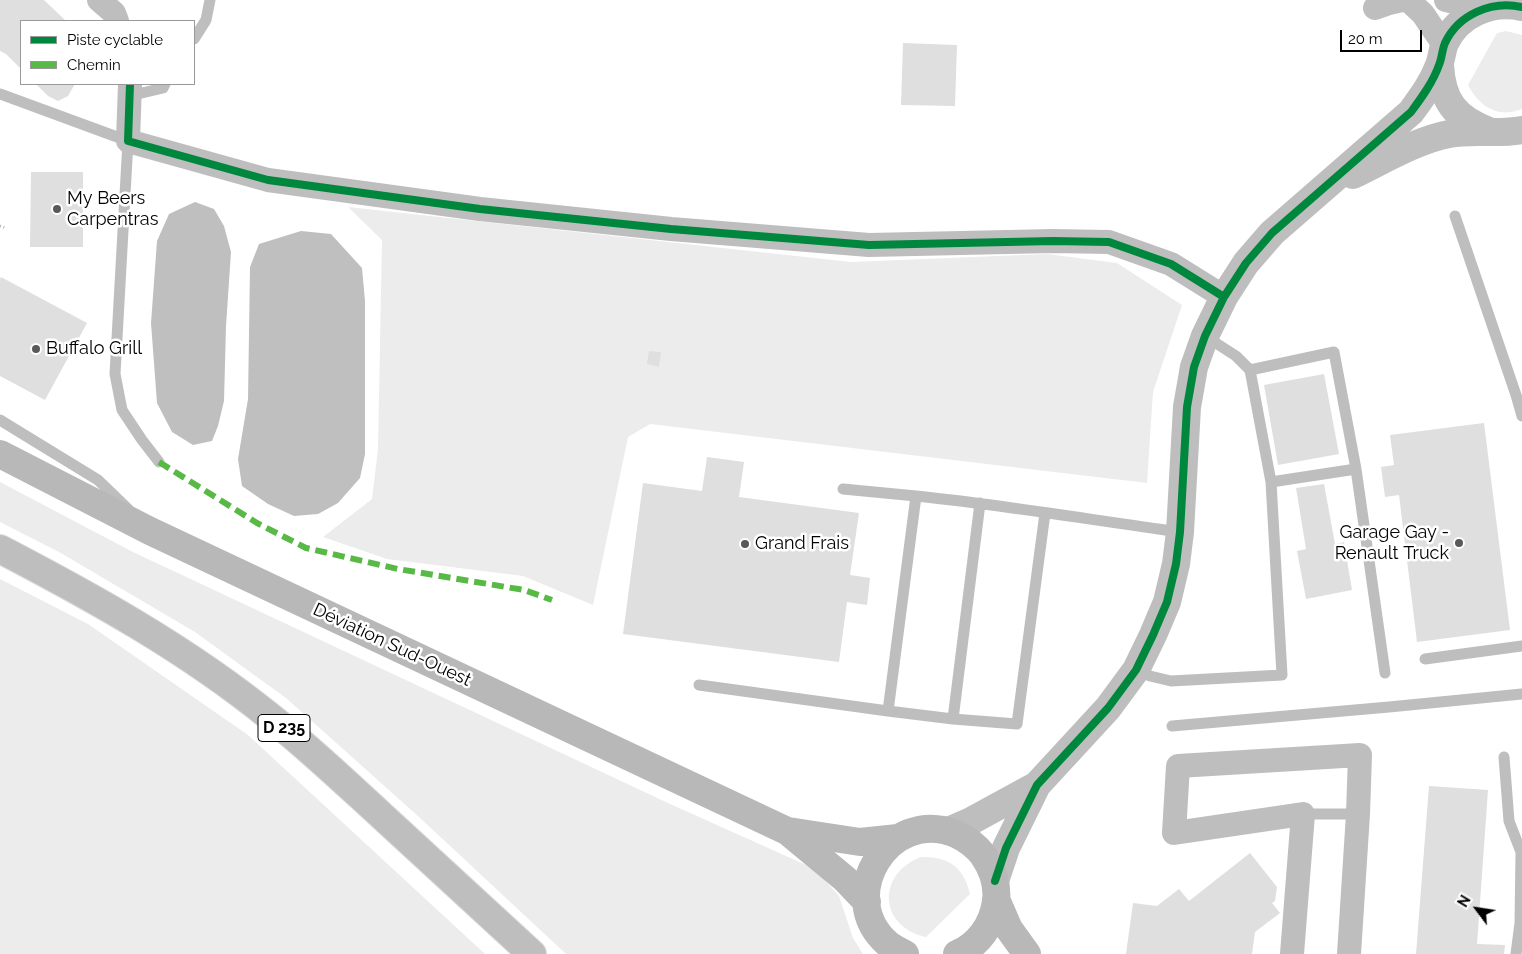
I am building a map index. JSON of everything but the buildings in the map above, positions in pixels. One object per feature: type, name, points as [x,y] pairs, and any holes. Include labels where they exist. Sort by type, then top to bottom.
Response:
[{"type":"main road","name":"Déviation Sud-Ouest","points":[[0,454],[150,532],[787,831]]},
{"type":"main road","points":[[905,954],[888,944],[870,918],[867,902],[867,883],[873,866],[884,850],[898,838],[914,831],[931,829],[948,831],[965,838],[979,849],[989,864],[1009,930],[1027,954]]},
{"type":"main road","points":[[787,831],[860,842],[898,838]]},
{"type":"main road","points":[[787,831],[845,878],[867,902]]},
{"type":"main road","points":[[957,954],[974,944],[986,931],[993,916],[996,890]]},
{"type":"street","points":[[99,0],[114,13],[117,20]]},
{"type":"street","points":[[1375,8],[1402,0]]},
{"type":"street","points":[[1408,0],[1422,14],[1442,55],[1441,82],[1447,99],[1458,114],[1472,124],[1510,133]]},
{"type":"street","points":[[1446,0],[1503,5]]},
{"type":"street","points":[[996,890],[1006,848],[1037,785],[1108,708],[1136,670],[1154,635],[1166,602],[1176,564],[1180,532],[1187,407],[1194,367],[1205,336],[1224,297],[1246,263],[1272,233],[1411,112],[1427,90],[1453,29],[1466,16],[1503,5]]},
{"type":"street","points":[[129,90],[128,141],[268,180],[480,209],[671,229],[869,245],[1053,241],[1109,242],[1170,264],[1224,297]]},
{"type":"street","points":[[1320,190],[1428,139],[1450,134],[1510,133]]},
{"type":"street","name":"D 235","points":[[0,549],[134,621],[203,666],[269,715],[339,776],[532,954]]},
{"type":"street","points":[[1292,954],[1303,814],[1174,833],[1178,766],[1360,755],[1349,954]]},
{"type":"street","points":[[948,831],[971,821],[1037,785]]},
{"type":"lane","points":[[195,37],[206,20],[210,0]]},
{"type":"lane","points":[[129,90],[163,88],[164,85]]},
{"type":"lane","points":[[5,95],[128,141],[115,374],[122,410],[159,462]]},
{"type":"lane","points":[[1455,216],[1522,416]]},
{"type":"lane","points":[[1136,670],[1150,676],[1171,681],[1282,676],[1271,482],[1250,370],[1236,356],[1205,336]]},
{"type":"lane","points":[[1250,370],[1334,352],[1356,469],[1384,673]]},
{"type":"lane","points":[[0,420],[98,480],[150,532]]},
{"type":"lane","points":[[1271,482],[1356,469]]},
{"type":"lane","points":[[843,489],[980,503],[1180,532]]},
{"type":"lane","points":[[888,711],[916,496]]},
{"type":"lane","points":[[953,719],[980,503]]},
{"type":"lane","points":[[699,685],[953,719],[1017,724],[1045,513]]},
{"type":"lane","points":[[1425,659],[1522,646]]},
{"type":"lane","points":[[1172,726],[1522,694]]},
{"type":"lane","points":[[1504,757],[1509,821],[1521,852],[1521,923],[1516,954]]},
{"type":"lane","points":[[1303,814],[1358,814]]},
{"type":"path","points":[[0,226],[6,228]]},
{"type":"shaded area","points":[[1506,31],[1522,35],[1522,109],[1513,112],[1490,109],[1478,99],[1468,85],[1497,33]]},
{"type":"shaded area","points":[[195,202],[214,209],[224,226],[231,252],[226,326],[224,401],[212,441],[193,445],[172,432],[157,403],[151,323],[157,241],[169,214]]},
{"type":"shaded area","points":[[348,207],[851,262],[1047,254],[1117,263],[1182,305],[1153,392],[1147,483],[650,424],[628,437],[593,605],[523,576],[387,559],[323,537],[372,499],[378,449],[382,240]]},
{"type":"shaded area","points":[[301,231],[331,234],[362,268],[365,301],[365,454],[360,478],[338,503],[318,514],[294,516],[268,504],[242,486],[238,459],[248,399],[250,267],[259,244]]},
{"type":"shaded area","points":[[0,482],[133,552],[668,803],[815,869],[839,896],[853,938],[863,954],[566,954],[419,817],[286,698],[195,632],[59,552],[0,522]]},
{"type":"shaded area","points":[[0,579],[88,624],[248,735],[485,954],[0,954]]},
{"type":"shaded area","points":[[921,857],[931,857],[947,861],[953,865],[964,877],[970,894],[926,937],[910,931],[899,923],[892,912],[889,900],[890,887],[896,875],[906,865]]},
{"type":"marked path","points":[[159,462],[257,523],[306,548],[398,569],[524,590],[552,600]]},
{"type":"cycle path","points":[[995,881],[1006,848],[1037,785],[1108,708],[1136,670],[1167,602],[1176,564],[1180,532],[1187,407],[1194,367],[1205,336],[1224,297],[1246,263],[1272,233],[1411,112],[1434,77],[1445,43],[1458,25],[1467,17],[1487,8],[1510,5],[1522,7]]},
{"type":"cycle path","points":[[130,85],[128,141],[268,180],[480,209],[671,229],[869,245],[1053,241],[1109,242],[1171,264],[1224,297]]},
{"type":"place","name":"My Beers Carpentras","points":[[57,209]]},
{"type":"place","name":"Buffalo Grill","points":[[36,349]]},
{"type":"place","name":"Garage Gay - Renault Truck","points":[[1459,543]]},
{"type":"place","name":"Grand Frais","points":[[745,544]]}]
